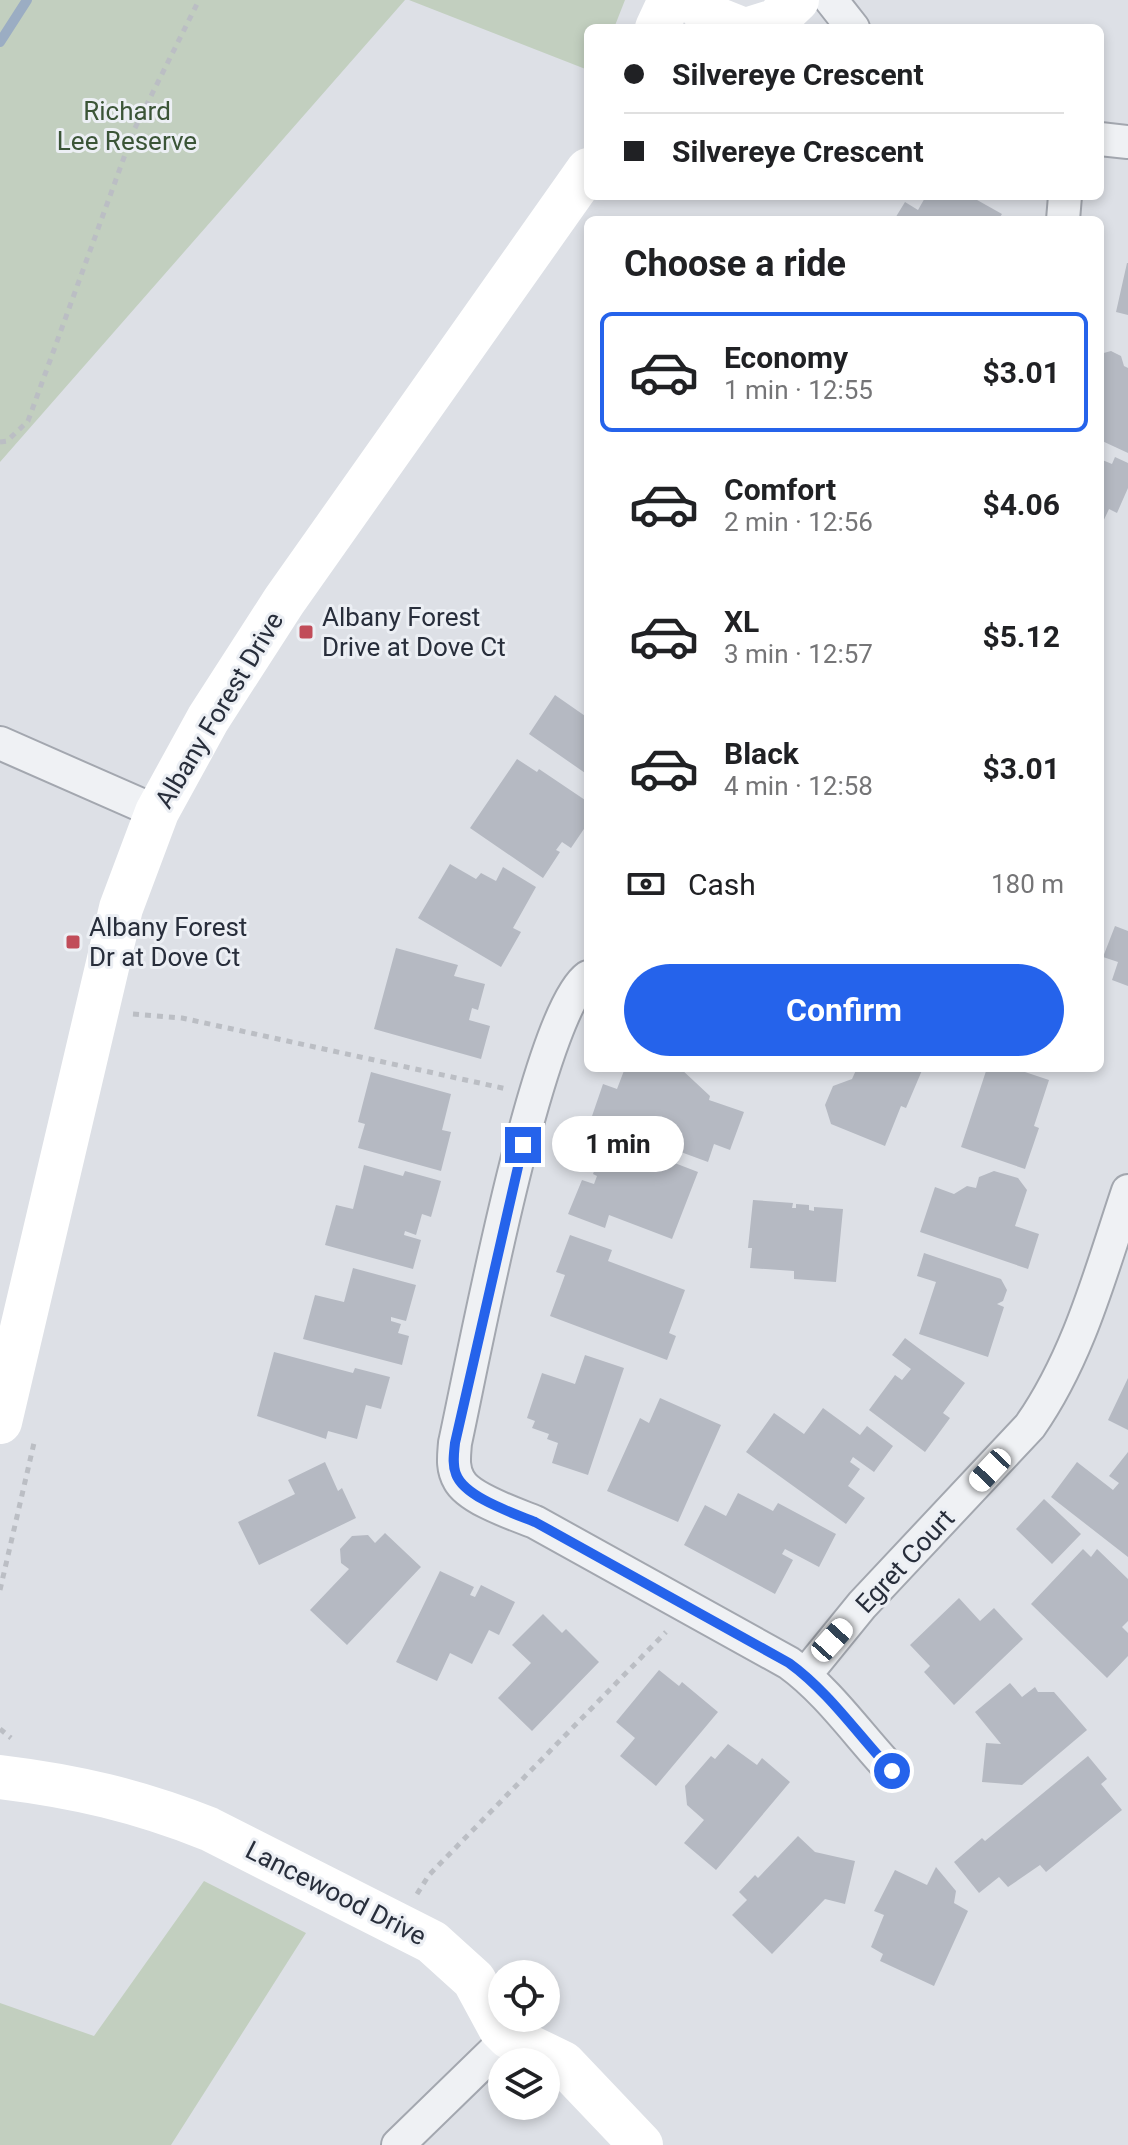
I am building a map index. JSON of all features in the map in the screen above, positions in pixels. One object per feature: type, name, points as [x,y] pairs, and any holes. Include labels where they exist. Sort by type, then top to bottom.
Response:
[{"type":"street","points":[[659,24],[670,0]]},
{"type":"street","points":[[694,0],[707,15],[740,24]]},
{"type":"street","points":[[763,24],[787,13],[797,0]]},
{"type":"street","points":[[831,0],[850,24]]},
{"type":"street","points":[[1104,139],[1128,142]]},
{"type":"street","name":"Albany Forest Drive","points":[[18,1428],[119,1018],[121,908],[157,812],[208,719],[284,601],[584,176]]},
{"type":"street","points":[[0,743],[157,812]]},
{"type":"street","points":[[584,981],[576,990],[560,1023],[535,1097],[504,1217],[455,1443],[456,1474],[461,1484],[497,1507],[535,1522],[805,1675],[892,1771]]},
{"type":"street","name":"Egret Court","points":[[805,1675],[862,1605],[1030,1426],[1053,1393],[1073,1350],[1128,1191]]},
{"type":"street","name":"Lancewood Drive","points":[[0,1777],[50,1784],[152,1807],[209,1829],[400,1924],[432,1942],[464,1968],[509,2037]]},
{"type":"street","points":[[398,2145],[509,2037],[563,2063],[641,2145]]},
{"type":"path","points":[[0,442],[7,441],[28,421],[134,130],[199,0]]},
{"type":"path","points":[[119,1018],[136,1000]]},
{"type":"path","points":[[119,1018],[182,1018],[535,1097]]},
{"type":"path","points":[[0,1590],[18,1428]]},
{"type":"path","points":[[400,1924],[429,1875],[661,1637],[685,1605]]},
{"type":"green space","name":"Richard Lee Reserve","points":[[0,0],[405,0],[0,462]]},
{"type":"green space","points":[[409,0],[625,0],[616,24],[584,24],[584,68]]},
{"type":"green space","points":[[204,1881],[306,1933],[171,2145],[0,2145],[0,2003],[94,2036]]},
{"type":"building","points":[[924,200],[977,200],[1002,214],[896,216],[905,202],[918,210]]},
{"type":"building","points":[[1128,263],[1128,315],[1116,312]]},
{"type":"building","points":[[1111,351],[1121,356],[1124,366],[1128,368],[1128,453],[1104,442],[1104,353]]},
{"type":"building","points":[[1115,457],[1128,463],[1128,488],[1117,513],[1109,509],[1104,520],[1104,461],[1112,464]]},
{"type":"building","points":[[555,695],[584,715],[584,772],[529,734]]},
{"type":"building","points":[[517,759],[537,772],[539,769],[584,799],[584,829],[571,848],[562,842],[556,850],[560,852],[543,878],[470,828]]},
{"type":"building","points":[[450,864],[476,879],[481,873],[496,881],[503,867],[536,887],[513,928],[521,932],[501,967],[418,918]]},
{"type":"building","points":[[1115,926],[1128,931],[1128,986],[1112,980],[1118,962],[1104,957]]},
{"type":"building","points":[[396,948],[458,965],[454,976],[485,984],[478,1010],[472,1008],[469,1020],[490,1026],[481,1059],[374,1029]]},
{"type":"building","points":[[371,1072],[451,1094],[442,1130],[451,1132],[441,1171],[358,1148],[365,1124],[358,1122]]},
{"type":"building","points":[[623,1072],[684,1072],[710,1096],[709,1100],[744,1112],[730,1150],[714,1144],[708,1162],[591,1119],[603,1084],[617,1089]]},
{"type":"building","points":[[855,1072],[921,1072],[906,1108],[901,1106],[885,1146],[831,1124],[825,1105],[833,1086],[852,1079]]},
{"type":"building","points":[[986,1072],[1025,1072],[1049,1080],[1034,1126],[1039,1128],[1025,1169],[961,1147]]},
{"type":"building","points":[[607,1137],[698,1172],[672,1239],[609,1215],[605,1228],[568,1214],[582,1180],[594,1184],[597,1176],[593,1174]]},
{"type":"building","points":[[364,1165],[403,1176],[405,1171],[441,1181],[431,1217],[422,1214],[416,1235],[405,1231],[404,1235],[421,1240],[413,1269],[325,1245],[336,1205],[353,1209]]},
{"type":"building","points":[[994,1171],[1018,1178],[1027,1190],[1015,1226],[1039,1234],[1028,1269],[920,1232],[935,1187],[954,1194],[967,1186],[976,1188],[979,1177]]},
{"type":"building","points":[[753,1200],[793,1203],[792,1208],[796,1208],[796,1204],[809,1205],[809,1210],[814,1211],[814,1207],[843,1209],[836,1282],[794,1279],[794,1271],[750,1268],[752,1248],[748,1248]]},
{"type":"building","points":[[570,1235],[612,1250],[608,1261],[685,1290],[669,1333],[676,1336],[667,1360],[550,1316],[565,1275],[556,1272]]},
{"type":"building","points":[[924,1253],[1001,1279],[1007,1290],[1003,1301],[997,1304],[1004,1307],[988,1357],[919,1334],[936,1282],[917,1276]]},
{"type":"building","points":[[353,1268],[416,1285],[406,1321],[391,1317],[391,1321],[401,1324],[398,1333],[409,1336],[402,1365],[303,1339],[315,1295],[344,1302]]},
{"type":"building","points":[[905,1338],[965,1383],[943,1413],[950,1418],[925,1452],[869,1410],[895,1375],[902,1380],[911,1369],[892,1355]]},
{"type":"building","points":[[274,1352],[353,1373],[355,1368],[390,1377],[381,1409],[366,1405],[357,1439],[328,1431],[326,1439],[257,1416]]},
{"type":"building","points":[[585,1355],[624,1368],[588,1475],[552,1463],[558,1443],[547,1439],[549,1434],[532,1428],[535,1421],[527,1418],[542,1373],[575,1384]]},
{"type":"building","points":[[1128,1378],[1128,1430],[1108,1420]]},
{"type":"building","points":[[660,1398],[721,1425],[678,1522],[607,1491],[640,1418],[649,1423]]},
{"type":"building","points":[[823,1408],[860,1435],[867,1426],[893,1446],[874,1472],[853,1457],[850,1462],[860,1469],[848,1486],[865,1498],[846,1524],[746,1452],[774,1413],[804,1434]]},
{"type":"building","points":[[1128,1452],[1128,1557],[1051,1497],[1077,1462],[1113,1490],[1119,1483],[1109,1476]]},
{"type":"building","points":[[325,1462],[338,1491],[342,1488],[356,1518],[259,1565],[238,1522],[295,1494],[288,1480]]},
{"type":"building","points":[[738,1493],[773,1511],[778,1503],[836,1534],[819,1567],[785,1549],[782,1554],[793,1560],[775,1594],[684,1545],[705,1505],[726,1516]]},
{"type":"building","points":[[1044,1499],[1081,1534],[1052,1564],[1016,1529]]},
{"type":"building","points":[[385,1533],[421,1567],[347,1645],[310,1610],[349,1569],[341,1563],[340,1549],[352,1536],[368,1535],[375,1543]]},
{"type":"building","points":[[1083,1549],[1091,1557],[1097,1549],[1128,1579],[1128,1621],[1122,1627],[1128,1633],[1128,1656],[1107,1678],[1031,1604]]},
{"type":"building","points":[[440,1571],[474,1587],[470,1595],[475,1597],[481,1585],[515,1602],[499,1635],[489,1630],[472,1664],[450,1653],[437,1681],[396,1662]]},
{"type":"building","points":[[959,1598],[980,1621],[994,1608],[1023,1639],[954,1705],[924,1672],[930,1666],[910,1645]]},
{"type":"building","points":[[543,1614],[562,1633],[566,1629],[599,1662],[532,1731],[498,1698],[531,1663],[512,1645]]},
{"type":"building","points":[[659,1670],[679,1686],[682,1682],[718,1712],[656,1786],[620,1756],[635,1738],[616,1722]]},
{"type":"building","points":[[1010,1683],[1022,1697],[1035,1687],[1038,1692],[1054,1692],[1087,1730],[1022,1785],[982,1782],[986,1743],[1001,1744],[975,1712]]},
{"type":"building","points":[[728,1744],[757,1765],[762,1758],[790,1782],[716,1870],[684,1843],[704,1820],[687,1805],[685,1786],[711,1756],[715,1759]]},
{"type":"building","points":[[1088,1756],[1107,1779],[1101,1784],[1122,1810],[1046,1872],[1040,1865],[1008,1887],[999,1877],[979,1893],[954,1862],[982,1838],[985,1841]]},
{"type":"building","points":[[798,1836],[815,1852],[855,1861],[845,1904],[825,1899],[772,1954],[732,1915],[747,1900],[739,1892],[755,1875],[758,1878]]},
{"type":"building","points":[[936,1867],[956,1891],[954,1903],[968,1911],[934,1986],[880,1961],[883,1954],[871,1947],[884,1915],[874,1911],[895,1870],[927,1885]]},
{"type":"waterway","points":[[0,42],[27,0]]},
{"type":"place","name":"Albany Forest Drive at Dove Ct","points":[[306,632]]},
{"type":"place","name":"Albany Forest Dr at Dove Ct","points":[[73,942]]},
{"type":"route","points":[[523,1145],[504,1217],[455,1443],[453,1463],[461,1484],[497,1507],[535,1522],[789,1663],[820,1688],[838,1713],[892,1771]]}]
